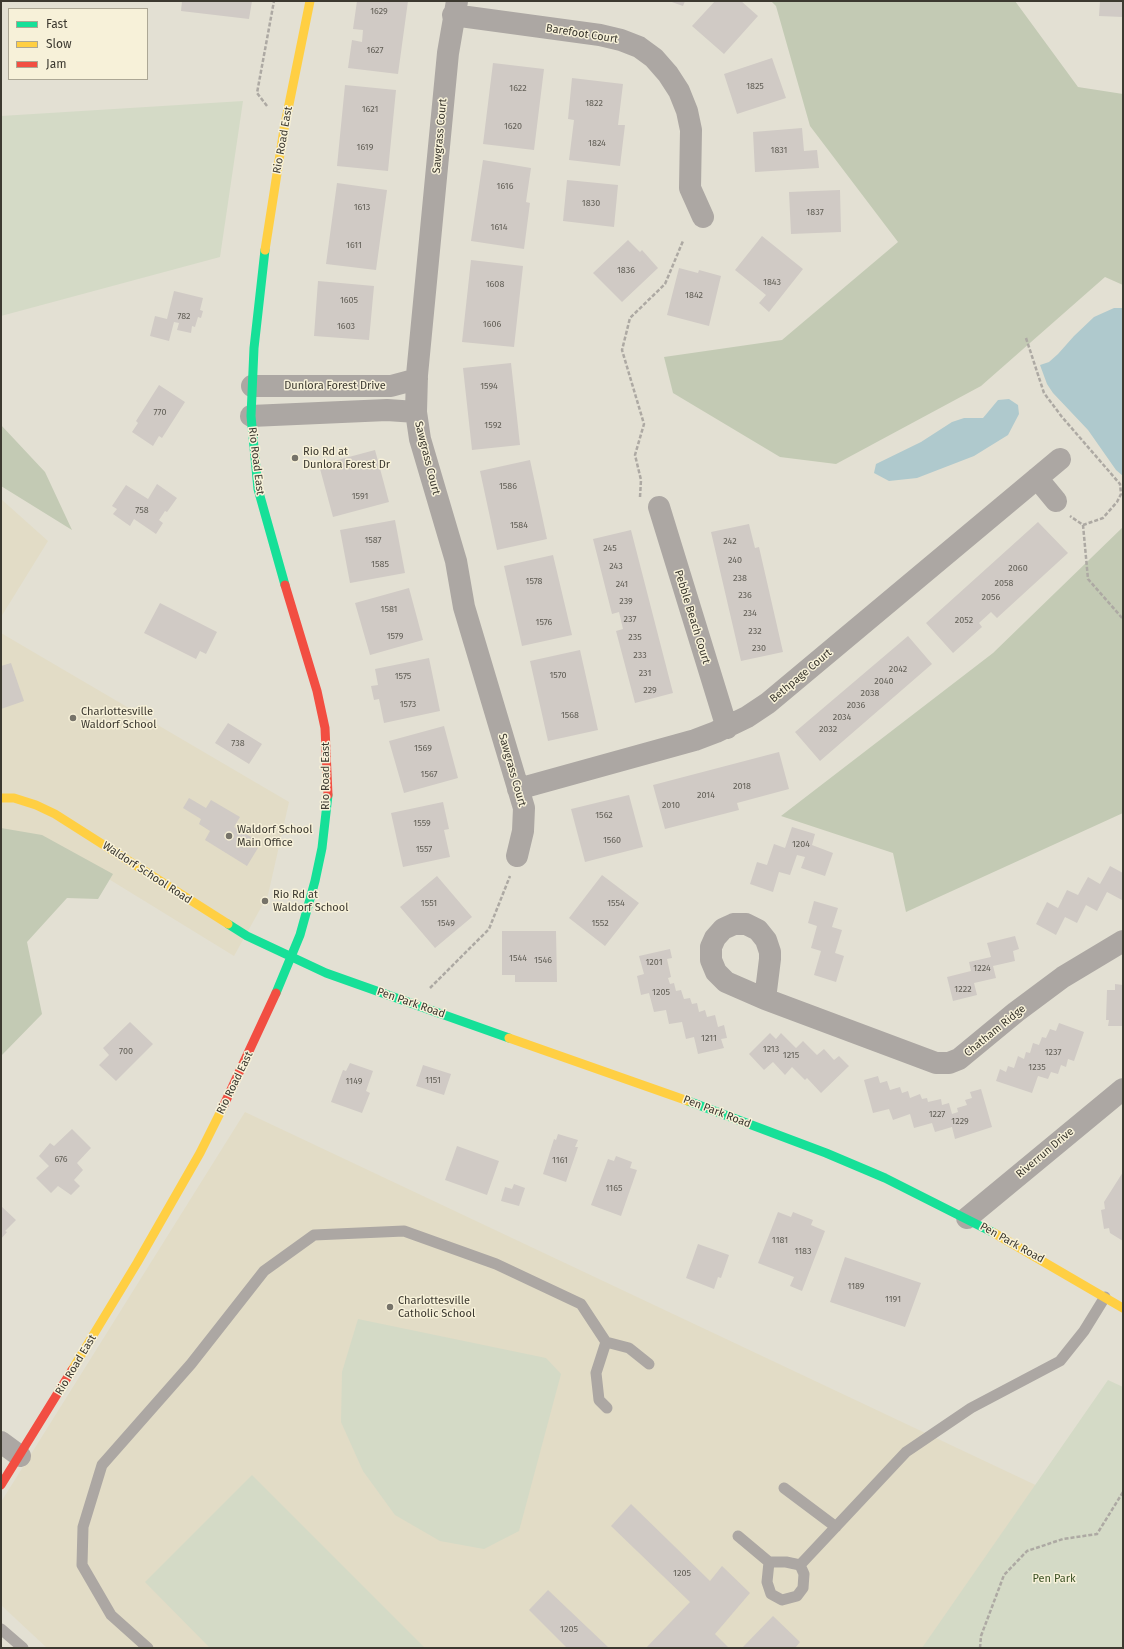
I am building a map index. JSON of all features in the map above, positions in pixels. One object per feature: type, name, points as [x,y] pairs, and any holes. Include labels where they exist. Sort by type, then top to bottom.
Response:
[{"type":"street","name":"Rio Road East","points":[[1,1485],[149,1244],[197,1159],[240,1074],[291,958],[308,909],[322,848],[328,797],[328,766],[325,728],[317,692],[274,548],[258,488],[251,416],[254,348],[263,261],[284,129],[310,1]]},
{"type":"street","name":"Barefoot Court","points":[[455,8],[621,40],[639,47],[654,58],[668,74],[679,91],[688,111],[691,130],[690,188],[703,217]]},
{"type":"street","name":"Sawgrass Court","points":[[455,8],[417,379],[416,412],[420,439],[456,561],[464,607],[518,789],[525,818],[517,856]]},
{"type":"street","name":"Dunlora Forest Drive","points":[[252,386],[392,386],[417,379]]},
{"type":"street","points":[[251,416],[387,410],[416,412]]},
{"type":"street","name":"Bethpage Court","points":[[518,789],[695,740],[727,728],[768,703],[1060,459]]},
{"type":"street","points":[[1037,478],[1056,500]]},
{"type":"street","name":"Pebble Beach Court","points":[[649,504],[727,728]]},
{"type":"street","name":"Waldorf School Road","points":[[1,798],[14,798],[36,805],[56,814],[247,936],[291,958]]},
{"type":"street","name":"Chatham Ridge","points":[[765,999],[936,1063],[949,1063],[959,1059],[1016,1012],[1063,977],[1123,942]]},
{"type":"street","name":"Pen Park Road","points":[[291,958],[326,973],[652,1088],[819,1150],[885,1178],[967,1218],[1030,1252],[1123,1308]]},
{"type":"street","name":"Riverrun Drive","points":[[967,1218],[1123,1088]]},
{"type":"street","points":[[1,1442],[20,1456]]},
{"type":"lane","points":[[148,1648],[111,1614],[82,1565],[83,1527],[102,1465],[191,1364],[264,1271],[314,1236],[404,1231],[482,1259],[581,1304],[606,1342],[629,1348],[649,1364]]},
{"type":"lane","points":[[800,1565],[906,1452],[971,1408],[1060,1361],[1084,1331],[1105,1297]]},
{"type":"lane","points":[[606,1342],[596,1373],[599,1400],[607,1408]]},
{"type":"lane","points":[[784,1488],[836,1527]]},
{"type":"lane","points":[[738,1536],[768,1562],[786,1562],[800,1565]]},
{"type":"lane","points":[[768,1562],[767,1582],[771,1594],[782,1600],[797,1596],[802,1588],[804,1574],[800,1565]]},
{"type":"lane","points":[[1,1628],[23,1648]]},
{"type":"path","points":[[258,93],[274,1]]},
{"type":"path","points":[[649,504],[635,455],[644,424],[622,350],[630,318],[665,284],[683,241]]},
{"type":"path","points":[[1026,338],[1044,393],[1120,484],[1121,494],[1117,502],[1103,518],[1083,525]]},
{"type":"path","points":[[1056,500],[1066,513],[1083,525],[1088,580],[1123,619]]},
{"type":"path","points":[[429,989],[489,929],[502,899],[517,856]]},
{"type":"path","points":[[980,1648],[981,1636],[1004,1575],[1027,1551],[1063,1539],[1097,1534],[1123,1492]]},
{"type":"shaded area","points":[[1,499],[48,541],[1,617]]},
{"type":"shaded area","name":"Charlottesville Waldorf School","points":[[1,633],[289,802],[268,895],[234,956],[81,862],[1,937]]},
{"type":"shaded area","name":"Charlottesville Catholic School","points":[[245,1112],[1097,1514],[1003,1648],[47,1648],[1,1605],[1,1502]]},
{"type":"green space","points":[[771,1],[1015,1],[1078,87],[1123,94],[1123,285],[1105,277],[981,386],[836,464],[780,457],[673,393],[664,357],[782,340],[898,242],[810,126],[776,6]]},
{"type":"green space","points":[[243,101],[220,257],[1,316],[1,116]]},
{"type":"green space","points":[[1,425],[45,472],[72,530],[1,486]]},
{"type":"green space","points":[[1123,527],[1123,813],[906,912],[893,853],[781,816],[993,653]]},
{"type":"green space","points":[[1,828],[42,835],[113,874],[98,899],[67,898],[27,942],[42,1014],[1,1056]]},
{"type":"green space","points":[[358,1319],[546,1358],[561,1374],[519,1531],[484,1549],[440,1541],[395,1515],[363,1471],[341,1422],[342,1372]]},
{"type":"green space","name":"Pen Park","points":[[1108,1380],[1123,1387],[1123,1648],[922,1648]]},
{"type":"green space","points":[[252,1475],[425,1648],[210,1648],[145,1582]]},
{"type":"water","points":[[1114,308],[1123,308],[1123,476],[1116,470],[1088,430],[1053,393],[1047,384],[1040,365],[1049,362],[1058,354],[1094,317]]},
{"type":"water","points":[[1009,399],[1018,405],[1019,414],[1008,435],[974,456],[917,478],[889,481],[874,473],[876,464],[921,442],[952,422],[964,418],[983,418],[998,400]]},
{"type":"building","points":[[182,1],[252,1],[249,19],[181,11]]},
{"type":"building","points":[[357,1],[408,1],[398,74],[348,68],[352,40],[362,42],[363,30],[353,29]]},
{"type":"building","points":[[669,1],[685,1],[683,6]]},
{"type":"building","points":[[715,1],[741,1],[758,16],[724,54],[692,26]]},
{"type":"building","points":[[1100,1],[1123,1],[1123,17],[1099,16]]},
{"type":"building","points":[[772,58],[786,98],[737,114],[724,74]]},
{"type":"building","points":[[493,63],[544,69],[534,150],[483,144]]},
{"type":"building","points":[[572,78],[623,84],[618,125],[625,125],[620,166],[569,160],[574,120],[568,119]]},
{"type":"building","points":[[345,85],[396,90],[388,171],[337,166]]},
{"type":"building","points":[[802,128],[804,151],[817,150],[819,168],[755,172],[753,132]]},
{"type":"building","points":[[483,160],[531,168],[526,202],[530,203],[524,249],[471,241]]},
{"type":"building","points":[[567,180],[618,185],[614,227],[563,221]]},
{"type":"building","points":[[337,183],[387,190],[376,270],[326,264]]},
{"type":"building","points":[[840,190],[841,232],[791,234],[789,192]]},
{"type":"building","points":[[762,236],[803,269],[769,312],[759,303],[766,295],[735,270]]},
{"type":"building","points":[[628,240],[640,252],[642,250],[658,268],[622,302],[593,273]]},
{"type":"building","points":[[471,260],[523,266],[514,347],[462,342]]},
{"type":"building","points":[[679,268],[698,273],[699,270],[721,276],[709,326],[667,315]]},
{"type":"building","points":[[318,281],[374,286],[369,340],[314,336]]},
{"type":"building","points":[[174,291],[203,298],[200,310],[203,311],[201,318],[198,317],[195,327],[192,326],[191,333],[177,330],[179,323],[174,322],[169,341],[150,336],[155,316],[167,319]]},
{"type":"building","points":[[511,363],[520,445],[472,450],[463,368]]},
{"type":"building","points":[[159,385],[185,402],[162,438],[159,436],[153,446],[132,432],[138,423],[136,421]]},
{"type":"building","points":[[375,450],[389,502],[333,517],[319,465]]},
{"type":"building","points":[[530,460],[547,539],[497,550],[480,471]]},
{"type":"building","points":[[157,484],[177,498],[159,520],[163,523],[156,534],[134,519],[130,526],[113,514],[117,509],[112,506],[126,485],[148,499]]},
{"type":"building","points":[[395,520],[405,573],[350,583],[340,530]]},
{"type":"building","points":[[1038,522],[1068,553],[997,618],[991,612],[979,623],[982,627],[953,653],[926,623]]},
{"type":"building","points":[[749,524],[755,548],[759,547],[783,652],[741,661],[711,532]]},
{"type":"building","points":[[631,530],[673,693],[635,703],[616,631],[623,629],[619,612],[612,614],[593,539]]},
{"type":"building","points":[[553,555],[572,635],[522,646],[504,566]]},
{"type":"building","points":[[409,588],[423,640],[370,655],[355,603]]},
{"type":"building","points":[[160,603],[217,632],[206,654],[200,651],[196,659],[144,633]]},
{"type":"building","points":[[908,636],[932,664],[820,761],[795,732]]},
{"type":"building","points":[[580,650],[598,730],[548,741],[530,661]]},
{"type":"building","points":[[429,658],[440,711],[384,723],[379,699],[374,700],[371,686],[378,685],[375,669]]},
{"type":"building","points":[[11,663],[24,701],[1,709],[1,666]]},
{"type":"building","points":[[228,723],[262,744],[249,764],[215,743]]},
{"type":"building","points":[[444,726],[458,778],[404,793],[389,741]]},
{"type":"building","points":[[779,752],[789,789],[737,803],[739,810],[665,829],[653,785]]},
{"type":"building","points":[[629,795],[643,847],[585,862],[571,809]]},
{"type":"building","name":"Waldorf School Main Office","points":[[189,798],[206,808],[211,800],[240,817],[234,827],[261,843],[247,866],[205,840],[210,831],[199,824],[201,819],[183,808]]},
{"type":"building","points":[[443,802],[449,829],[444,830],[450,857],[403,867],[391,813]]},
{"type":"building","points":[[792,827],[815,834],[812,845],[833,853],[825,876],[801,868],[805,857],[797,855],[790,875],[779,872],[773,892],[750,884],[757,862],[767,865],[774,844],[785,848]]},
{"type":"building","points":[[1110,866],[1123,873],[1122,900],[1107,892],[1097,911],[1086,905],[1077,923],[1065,917],[1056,935],[1036,924],[1047,902],[1058,908],[1067,890],[1078,895],[1088,877],[1100,884]]},
{"type":"building","points":[[602,875],[639,903],[605,946],[569,918]]},
{"type":"building","points":[[437,876],[472,917],[435,948],[400,907]]},
{"type":"building","points":[[814,901],[838,908],[832,927],[842,930],[835,953],[844,956],[836,982],[814,975],[821,951],[811,948],[817,926],[808,923]]},
{"type":"building","points":[[502,931],[556,931],[557,982],[515,982],[515,975],[502,975]]},
{"type":"building","points":[[1015,936],[1019,949],[1013,951],[1015,961],[993,966],[996,978],[974,983],[977,995],[953,1001],[947,977],[971,971],[969,962],[991,957],[987,943]]},
{"type":"building","points":[[670,949],[672,958],[667,959],[671,977],[668,978],[670,984],[674,983],[676,991],[681,990],[684,999],[690,998],[692,1004],[697,1003],[699,1012],[705,1010],[707,1017],[715,1015],[718,1027],[724,1025],[727,1038],[721,1039],[724,1048],[698,1054],[694,1037],[686,1039],[682,1022],[669,1024],[666,1010],[654,1012],[649,993],[641,995],[637,976],[644,974],[639,956]]},
{"type":"building","points":[[1115,984],[1123,985],[1122,1026],[1108,1026],[1109,1020],[1106,1020],[1107,990],[1115,990]]},
{"type":"building","points":[[130,1022],[153,1044],[116,1081],[99,1065],[109,1055],[103,1048]]},
{"type":"building","points":[[1059,1023],[1084,1032],[1074,1061],[1068,1059],[1066,1067],[1061,1065],[1058,1074],[1051,1072],[1048,1079],[1038,1076],[1032,1093],[996,1081],[1000,1069],[1006,1072],[1008,1066],[1014,1068],[1018,1056],[1024,1059],[1026,1052],[1030,1053],[1033,1043],[1039,1045],[1042,1037],[1046,1038],[1050,1029],[1056,1031]]},
{"type":"building","points":[[770,1033],[776,1039],[781,1033],[796,1048],[803,1041],[817,1055],[824,1049],[834,1060],[839,1056],[849,1066],[821,1093],[807,1078],[805,1080],[792,1067],[785,1075],[773,1062],[764,1070],[749,1054]]},
{"type":"building","points":[[350,1063],[373,1071],[366,1091],[370,1093],[362,1113],[331,1102],[343,1070],[346,1071]]},
{"type":"building","points":[[423,1065],[451,1074],[444,1095],[416,1086]]},
{"type":"building","points":[[878,1076],[880,1083],[887,1081],[890,1090],[900,1087],[902,1093],[908,1091],[910,1098],[920,1094],[922,1099],[927,1098],[928,1102],[941,1099],[942,1105],[949,1103],[952,1114],[958,1112],[957,1108],[967,1105],[965,1100],[972,1098],[970,1092],[981,1089],[992,1127],[955,1139],[952,1127],[935,1132],[932,1123],[914,1128],[910,1114],[893,1120],[889,1109],[873,1113],[864,1080]]},
{"type":"building","points":[[72,1129],[91,1148],[77,1163],[83,1170],[74,1180],[80,1186],[71,1195],[58,1186],[51,1193],[36,1178],[49,1166],[39,1156],[50,1143],[54,1146]]},
{"type":"building","points":[[558,1134],[578,1140],[575,1147],[578,1147],[566,1182],[543,1174],[554,1139],[556,1140]]},
{"type":"building","points":[[457,1146],[499,1161],[487,1195],[445,1180]]},
{"type":"building","points":[[616,1156],[632,1162],[630,1168],[637,1170],[621,1216],[591,1205],[608,1159],[614,1161]]},
{"type":"building","points":[[1123,1172],[1123,1241],[1110,1233],[1109,1228],[1104,1229],[1101,1210],[1105,1209],[1104,1202]]},
{"type":"building","points":[[514,1184],[525,1188],[519,1206],[501,1201],[505,1187],[512,1189]]},
{"type":"building","points":[[1,1206],[16,1220],[5,1231],[7,1232],[1,1239]]},
{"type":"building","points":[[778,1212],[791,1217],[793,1212],[813,1220],[811,1225],[825,1231],[802,1291],[790,1286],[794,1277],[758,1263]]},
{"type":"building","points":[[698,1244],[729,1255],[721,1278],[718,1277],[714,1289],[686,1278]]},
{"type":"building","points":[[845,1257],[921,1283],[905,1327],[830,1302]]},
{"type":"building","points":[[631,1504],[710,1581],[722,1566],[750,1593],[715,1634],[729,1648],[646,1648],[690,1602],[611,1526]]},
{"type":"building","points":[[548,1590],[609,1648],[567,1648],[529,1610]]},
{"type":"building","points":[[773,1616],[800,1642],[795,1648],[742,1648]]},
{"type":"traffic: fast","points":[[265,250],[254,348],[251,416],[258,489],[285,585]]},
{"type":"traffic: fast","points":[[276,993],[300,935],[315,881],[322,848],[328,795]]},
{"type":"traffic: fast","points":[[228,924],[247,936],[326,973],[509,1038]]},
{"type":"traffic: fast","points":[[688,1101],[826,1153],[885,1178],[994,1233]]},
{"type":"traffic: slow","points":[[265,250],[284,129],[310,1]]},
{"type":"traffic: slow","points":[[1,798],[14,798],[36,805],[55,814],[228,924]]},
{"type":"traffic: slow","points":[[509,1038],[688,1101]]},
{"type":"traffic: slow","points":[[72,1370],[137,1263],[200,1153],[223,1107]]},
{"type":"traffic: slow","points":[[994,1233],[1123,1308]]},
{"type":"traffic: jam","points":[[285,585],[317,691],[325,728],[328,795]]},
{"type":"traffic: jam","points":[[223,1107],[276,993]]},
{"type":"traffic: jam","points":[[1,1485],[72,1370]]},
{"type":"place","name":"Rio Rd at Dunlora Forest Dr","points":[[295,458]]},
{"type":"place","name":"Charlottesville Waldorf School","points":[[73,718]]},
{"type":"place","name":"Waldorf School Main Office","points":[[229,836]]},
{"type":"place","name":"Rio Rd at Waldorf School","points":[[265,901]]},
{"type":"place","name":"Charlottesville Catholic School","points":[[390,1307]]}]
